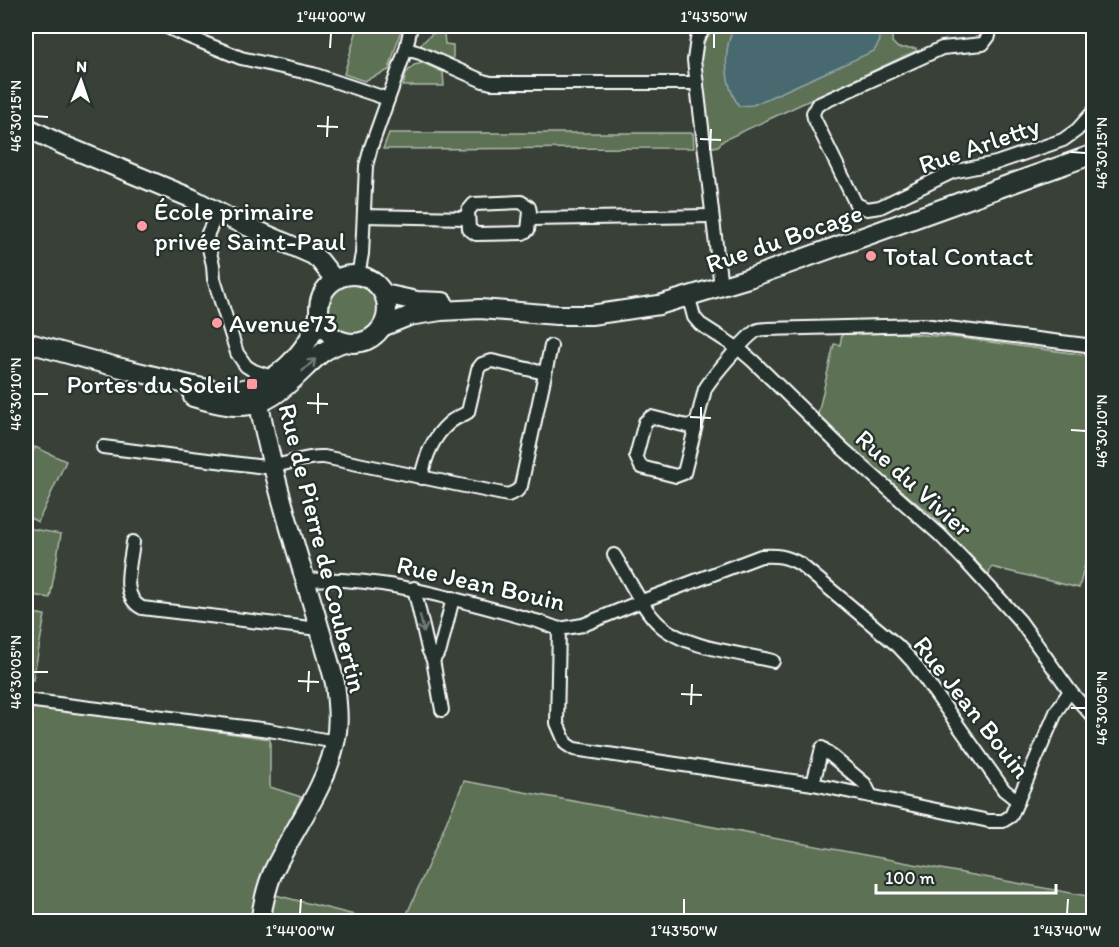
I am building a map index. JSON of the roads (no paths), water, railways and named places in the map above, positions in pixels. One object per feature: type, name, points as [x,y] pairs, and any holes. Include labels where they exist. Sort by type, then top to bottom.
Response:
[{"type":"main road","points":[[26,127],[63,146],[191,198],[313,255],[335,280]]},
{"type":"main road","name":"Rue du Bocage","points":[[382,327],[409,316],[480,309],[557,315],[591,315],[647,308],[689,298],[1094,154]]},
{"type":"main road","points":[[26,342],[104,364],[214,403],[241,407],[258,395],[305,346],[315,329],[321,296],[335,280],[358,275],[373,282],[384,294],[387,311],[382,327],[366,341],[344,342],[328,333],[319,316]]},
{"type":"main road","name":"Rue du Bocage","points":[[384,294],[417,301],[458,303],[480,309]]},
{"type":"main road","points":[[258,395],[267,400],[286,387],[322,353],[344,342]]},
{"type":"main road","name":"Rue de Pierre de Coubertin","points":[[258,395],[263,428],[273,467],[335,683],[338,714],[336,742],[330,763],[314,798],[272,875],[260,921]]},
{"type":"street","points":[[165,26],[241,58],[313,74],[388,99]]},
{"type":"street","points":[[358,275],[362,254],[366,166],[370,147],[406,49],[411,26]]},
{"type":"street","points":[[706,26],[694,46],[694,60],[721,287]]},
{"type":"street","name":"Rue Arletty","points":[[990,26],[989,36],[983,44],[942,48],[817,105],[813,113],[814,118],[856,204],[867,209],[880,207],[952,172],[996,164],[1063,140],[1077,130],[1094,111]]},
{"type":"street","points":[[406,49],[492,83],[697,83]]},
{"type":"street","points":[[521,202],[529,207],[530,219],[528,230],[523,233],[476,234],[469,229],[468,218],[468,211],[474,204],[521,202]]},
{"type":"street","points":[[218,212],[208,233],[208,248],[213,264],[214,279],[237,354],[246,366],[274,378]]},
{"type":"street","points":[[364,216],[468,218]]},
{"type":"street","points":[[530,219],[711,216]]},
{"type":"street","name":"Rue du Vivier","points":[[689,298],[694,317],[700,324],[739,349],[864,469],[947,542],[1020,621],[1070,690],[1094,718]]},
{"type":"street","points":[[696,423],[687,426],[651,417],[645,422],[636,456],[641,467],[676,476],[684,473],[705,389],[710,380],[757,331],[766,329],[906,324],[941,326],[1094,346]]},
{"type":"street","points":[[103,447],[273,467],[312,457],[324,457],[508,495],[517,491],[525,469],[551,346]]},
{"type":"street","points":[[421,478],[427,455],[438,435],[448,423],[468,412],[478,369],[482,364],[492,361],[545,373]]},
{"type":"street","points":[[133,542],[128,590],[130,598],[142,608],[310,628],[318,627]]},
{"type":"street","points":[[614,555],[642,601],[660,625],[689,641],[773,661]]},
{"type":"street","name":"Rue Jean Bouin","points":[[305,580],[363,581],[414,588],[559,629],[583,625],[761,556],[788,557],[800,564],[898,646],[913,662],[1004,790],[1018,801]]},
{"type":"street","points":[[414,588],[433,660],[442,710]]},
{"type":"street","points":[[433,660],[440,650],[453,598]]},
{"type":"street","points":[[559,629],[557,723],[566,744],[583,751],[813,784],[989,821],[1003,821],[1011,816],[1057,710],[1070,690]]},
{"type":"street","points":[[26,700],[269,730],[336,742]]},
{"type":"street","points":[[813,784],[822,748],[865,784],[871,796]]},
{"type":"water","points":[[735,26],[876,26],[880,41],[874,51],[753,105],[739,106],[730,88],[726,66],[728,45]]},
{"type":"place","name":"École primaire privée Saint-Paul","points":[[142,226]]},
{"type":"place","name":"Total Contact","points":[[871,256]]},
{"type":"place","name":"Avenue73","points":[[217,323]]},
{"type":"place","name":"Portes du Soleil","points":[[252,384]]}]
